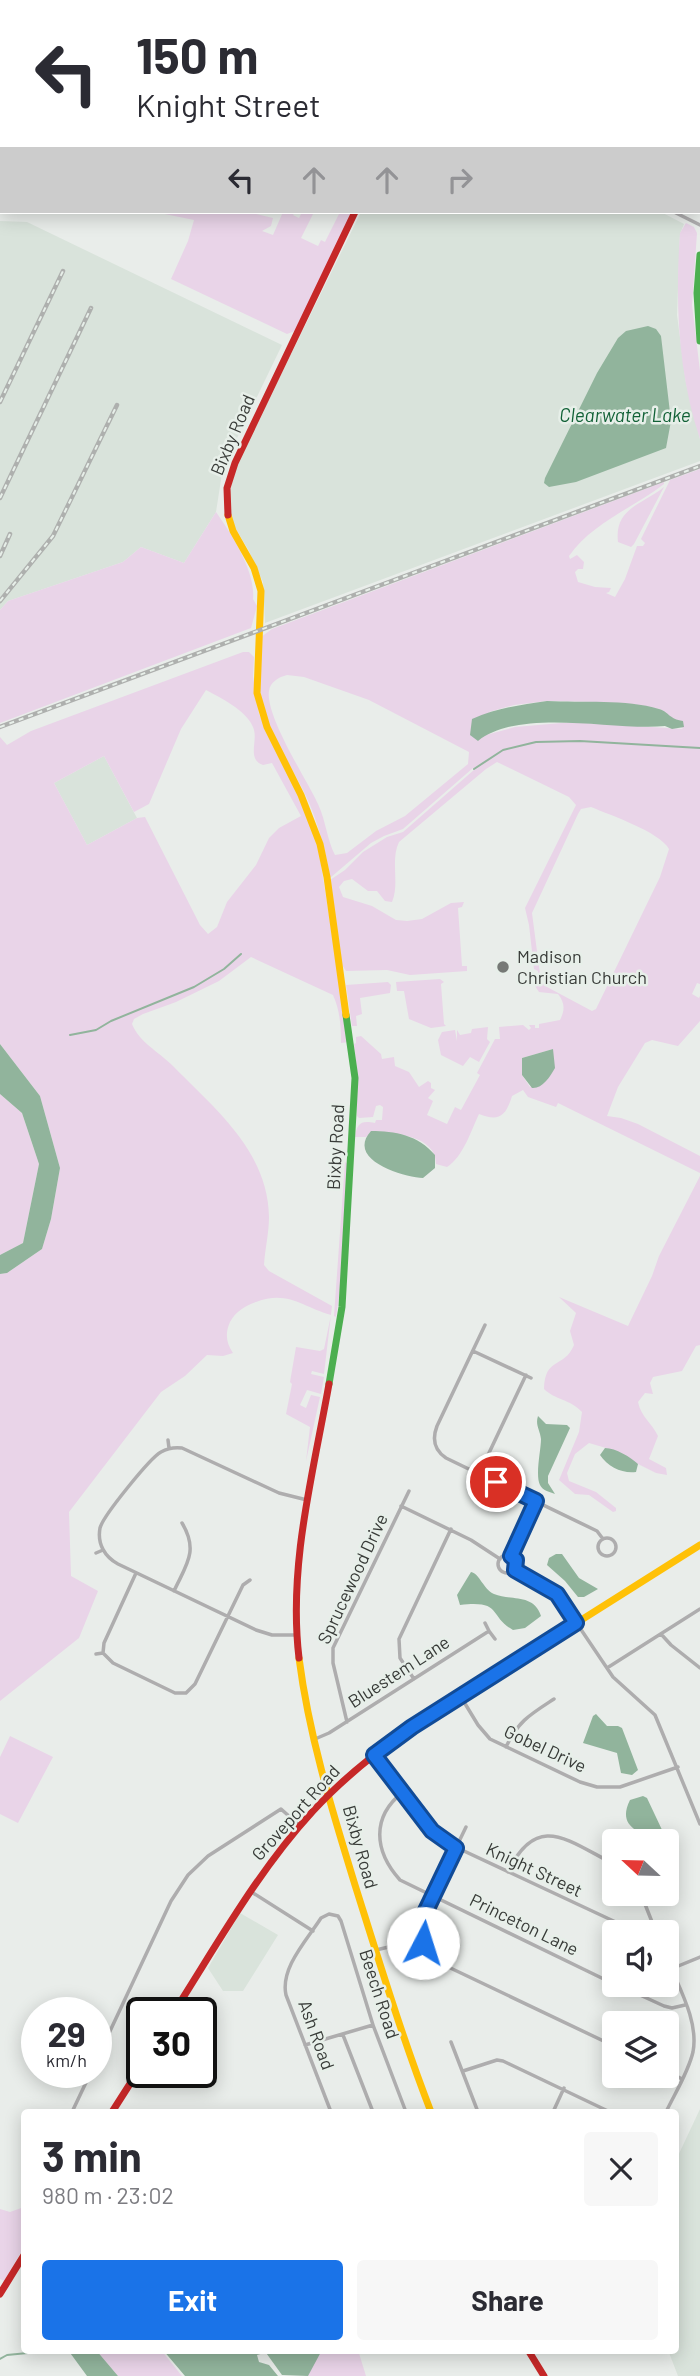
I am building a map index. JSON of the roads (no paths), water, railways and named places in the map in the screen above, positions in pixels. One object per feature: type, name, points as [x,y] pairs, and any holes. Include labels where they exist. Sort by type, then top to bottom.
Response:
[{"type":"street","name":"Bixby Road","points":[[354,214],[234,463],[226,491],[230,525],[254,568],[261,591],[256,674],[259,702],[267,727],[313,821],[328,880],[350,1033],[355,1092],[342,1307],[296,1565],[295,1635],[303,1689],[329,1795],[406,2048],[430,2109]]},
{"type":"street","points":[[678,214],[700,225]]},
{"type":"street","points":[[700,255],[697,293],[700,341]]},
{"type":"street","points":[[485,1325],[437,1426],[435,1446],[441,1455],[597,1531],[603,1539]]},
{"type":"street","points":[[473,1351],[528,1376],[478,1474]]},
{"type":"street","points":[[167,1440],[169,1448]]},
{"type":"street","points":[[295,1635],[263,1633],[113,1562],[100,1543],[100,1527],[106,1515],[151,1460],[169,1448],[182,1448],[279,1493],[307,1500]]},
{"type":"street","name":"Sprucewood Drive","points":[[347,1722],[333,1663],[333,1648],[409,1490]]},
{"type":"street","points":[[511,1556],[536,1501]]},
{"type":"street","points":[[401,1506],[451,1529],[500,1559]]},
{"type":"street","points":[[174,1591],[191,1552],[191,1539],[183,1523]]},
{"type":"street","points":[[414,1679],[400,1658],[399,1639],[451,1529]]},
{"type":"street","points":[[603,1539],[611,1539],[615,1545],[610,1555],[603,1555],[598,1549],[603,1539]]},
{"type":"street","name":"Groveport Road","points":[[183,1997],[272,1859],[329,1795],[374,1755],[461,1696],[700,1545]]},
{"type":"street","points":[[96,1553],[103,1550]]},
{"type":"street","points":[[505,1555],[511,1556],[516,1560],[515,1570],[508,1574],[502,1572],[498,1568],[500,1559],[505,1555]]},
{"type":"street","points":[[515,1570],[557,1594],[622,1687],[655,1715],[700,1824]]},
{"type":"street","points":[[103,1653],[104,1643],[136,1573]]},
{"type":"street","points":[[103,1653],[113,1663],[175,1693],[186,1693],[195,1684],[243,1585],[250,1580]]},
{"type":"street","points":[[607,1668],[700,1609]]},
{"type":"street","points":[[485,1623],[495,1639]]},
{"type":"street","name":"Bluestem Lane","points":[[315,1740],[489,1631]]},
{"type":"street","points":[[661,1634],[700,1668]]},
{"type":"street","points":[[96,1654],[103,1653]]},
{"type":"street","points":[[186,1693],[188,1699]]},
{"type":"street","name":"Gobel Drive","points":[[461,1696],[485,1734],[572,1779],[605,1788],[620,1787],[678,1767]]},
{"type":"street","points":[[506,1747],[517,1726],[554,1699]]},
{"type":"street","name":"Knight Street","points":[[374,1755],[432,1831],[456,1848],[611,1920]]},
{"type":"street","name":"Princeton Lane","points":[[403,1792],[387,1807],[380,1825],[388,1864],[400,1880],[602,1978]]},
{"type":"street","points":[[112,2027],[171,1902],[188,1875],[208,1856],[281,1809],[300,1826]]},
{"type":"street","points":[[466,1827],[421,1923],[422,1939],[429,1954],[442,1964],[602,2040]]},
{"type":"street","points":[[507,1872],[520,1848],[541,1836],[554,1836],[602,1858]]},
{"type":"street","points":[[250,1891],[313,1931]]},
{"type":"street","name":"Beech Road","points":[[313,1931],[326,1914],[340,1919],[373,2025],[405,2109]]},
{"type":"street","name":"Ash Road","points":[[313,1931],[288,1971],[284,1983],[330,2109]]},
{"type":"street","points":[[375,1950],[422,1939]]},
{"type":"street","points":[[679,1966],[700,1957]]},
{"type":"street","points":[[667,2109],[692,2054],[694,2042],[694,2029],[679,1990]]},
{"type":"street","name":"Princeton Lane","points":[[644,1997],[672,2008],[685,2005]]},
{"type":"street","points":[[305,2045],[373,2025]]},
{"type":"street","points":[[343,2035],[372,2109]]},
{"type":"street","points":[[451,2042],[477,2109]]},
{"type":"street","points":[[463,2071],[497,2060],[503,2061],[604,2109]]},
{"type":"street","points":[[73,2109],[83,2088]]},
{"type":"street","points":[[114,2109],[127,2088]]},
{"type":"street","points":[[555,2109],[564,2088]]},
{"type":"street","points":[[0,2294],[21,2260]]},
{"type":"street","points":[[530,2354],[544,2376]]},
{"type":"water","name":"Clearwater Lake","points":[[648,326],[656,329],[661,336],[671,421],[666,448],[576,482],[549,487],[544,483],[545,478],[597,373],[618,338],[626,331]]},
{"type":"water","points":[[547,701],[646,706],[662,710],[683,721],[684,727],[672,729],[665,726],[542,723],[518,725],[496,731],[478,741],[470,735],[472,719],[481,715]]},
{"type":"water","points":[[0,1044],[40,1096],[60,1168],[51,1219],[42,1249],[7,1273],[0,1274],[0,1255],[23,1243],[39,1164],[22,1113],[0,1094]]},
{"type":"water","points":[[553,1049],[555,1068],[548,1079],[532,1088],[522,1075],[522,1058]]},
{"type":"water","points":[[371,1131],[397,1133],[421,1143],[435,1155],[435,1168],[423,1178],[380,1165],[365,1150],[365,1141]]},
{"type":"water","points":[[538,1416],[546,1424],[567,1425],[570,1428],[548,1476],[548,1483],[555,1494],[543,1489],[539,1481],[541,1439],[537,1425]]},
{"type":"water","points":[[605,1448],[618,1451],[635,1461],[638,1464],[636,1472],[621,1471],[607,1463],[600,1455]]},
{"type":"water","points":[[562,1554],[579,1578],[598,1589],[584,1597],[578,1597],[547,1565],[549,1558]]},
{"type":"water","points":[[471,1572],[490,1592],[527,1601],[538,1609],[541,1616],[525,1628],[513,1630],[489,1607],[460,1605],[457,1595]]},
{"type":"water","points":[[596,1714],[607,1726],[622,1728],[638,1770],[632,1775],[621,1773],[617,1753],[583,1743]]},
{"type":"water","points":[[643,1796],[647,1798],[662,1829],[632,1827],[626,1816],[630,1800]]},
{"type":"water","points":[[71,2354],[99,2354],[118,2376],[87,2376]]},
{"type":"water","points":[[166,2354],[260,2354],[257,2355],[259,2362],[269,2365],[278,2376],[185,2376]]},
{"type":"water","points":[[267,2354],[320,2354],[308,2376],[282,2375]]},
{"type":"waterway","points":[[474,769],[503,750],[536,742],[580,741],[700,748]]},
{"type":"waterway","points":[[70,1035],[96,1030],[111,1021],[194,987],[224,969],[241,954]]},
{"type":"waterway","points":[[0,2359],[7,2355],[21,2354]]},
{"type":"railway","points":[[0,402],[63,271]]},
{"type":"railway","points":[[0,498],[91,308]]},
{"type":"railway","points":[[0,601],[53,536],[117,405]]},
{"type":"railway","points":[[0,727],[700,466]]},
{"type":"railway","points":[[0,556],[10,534]]},
{"type":"place","name":"Madison Christian Church","points":[[503,967]]}]
